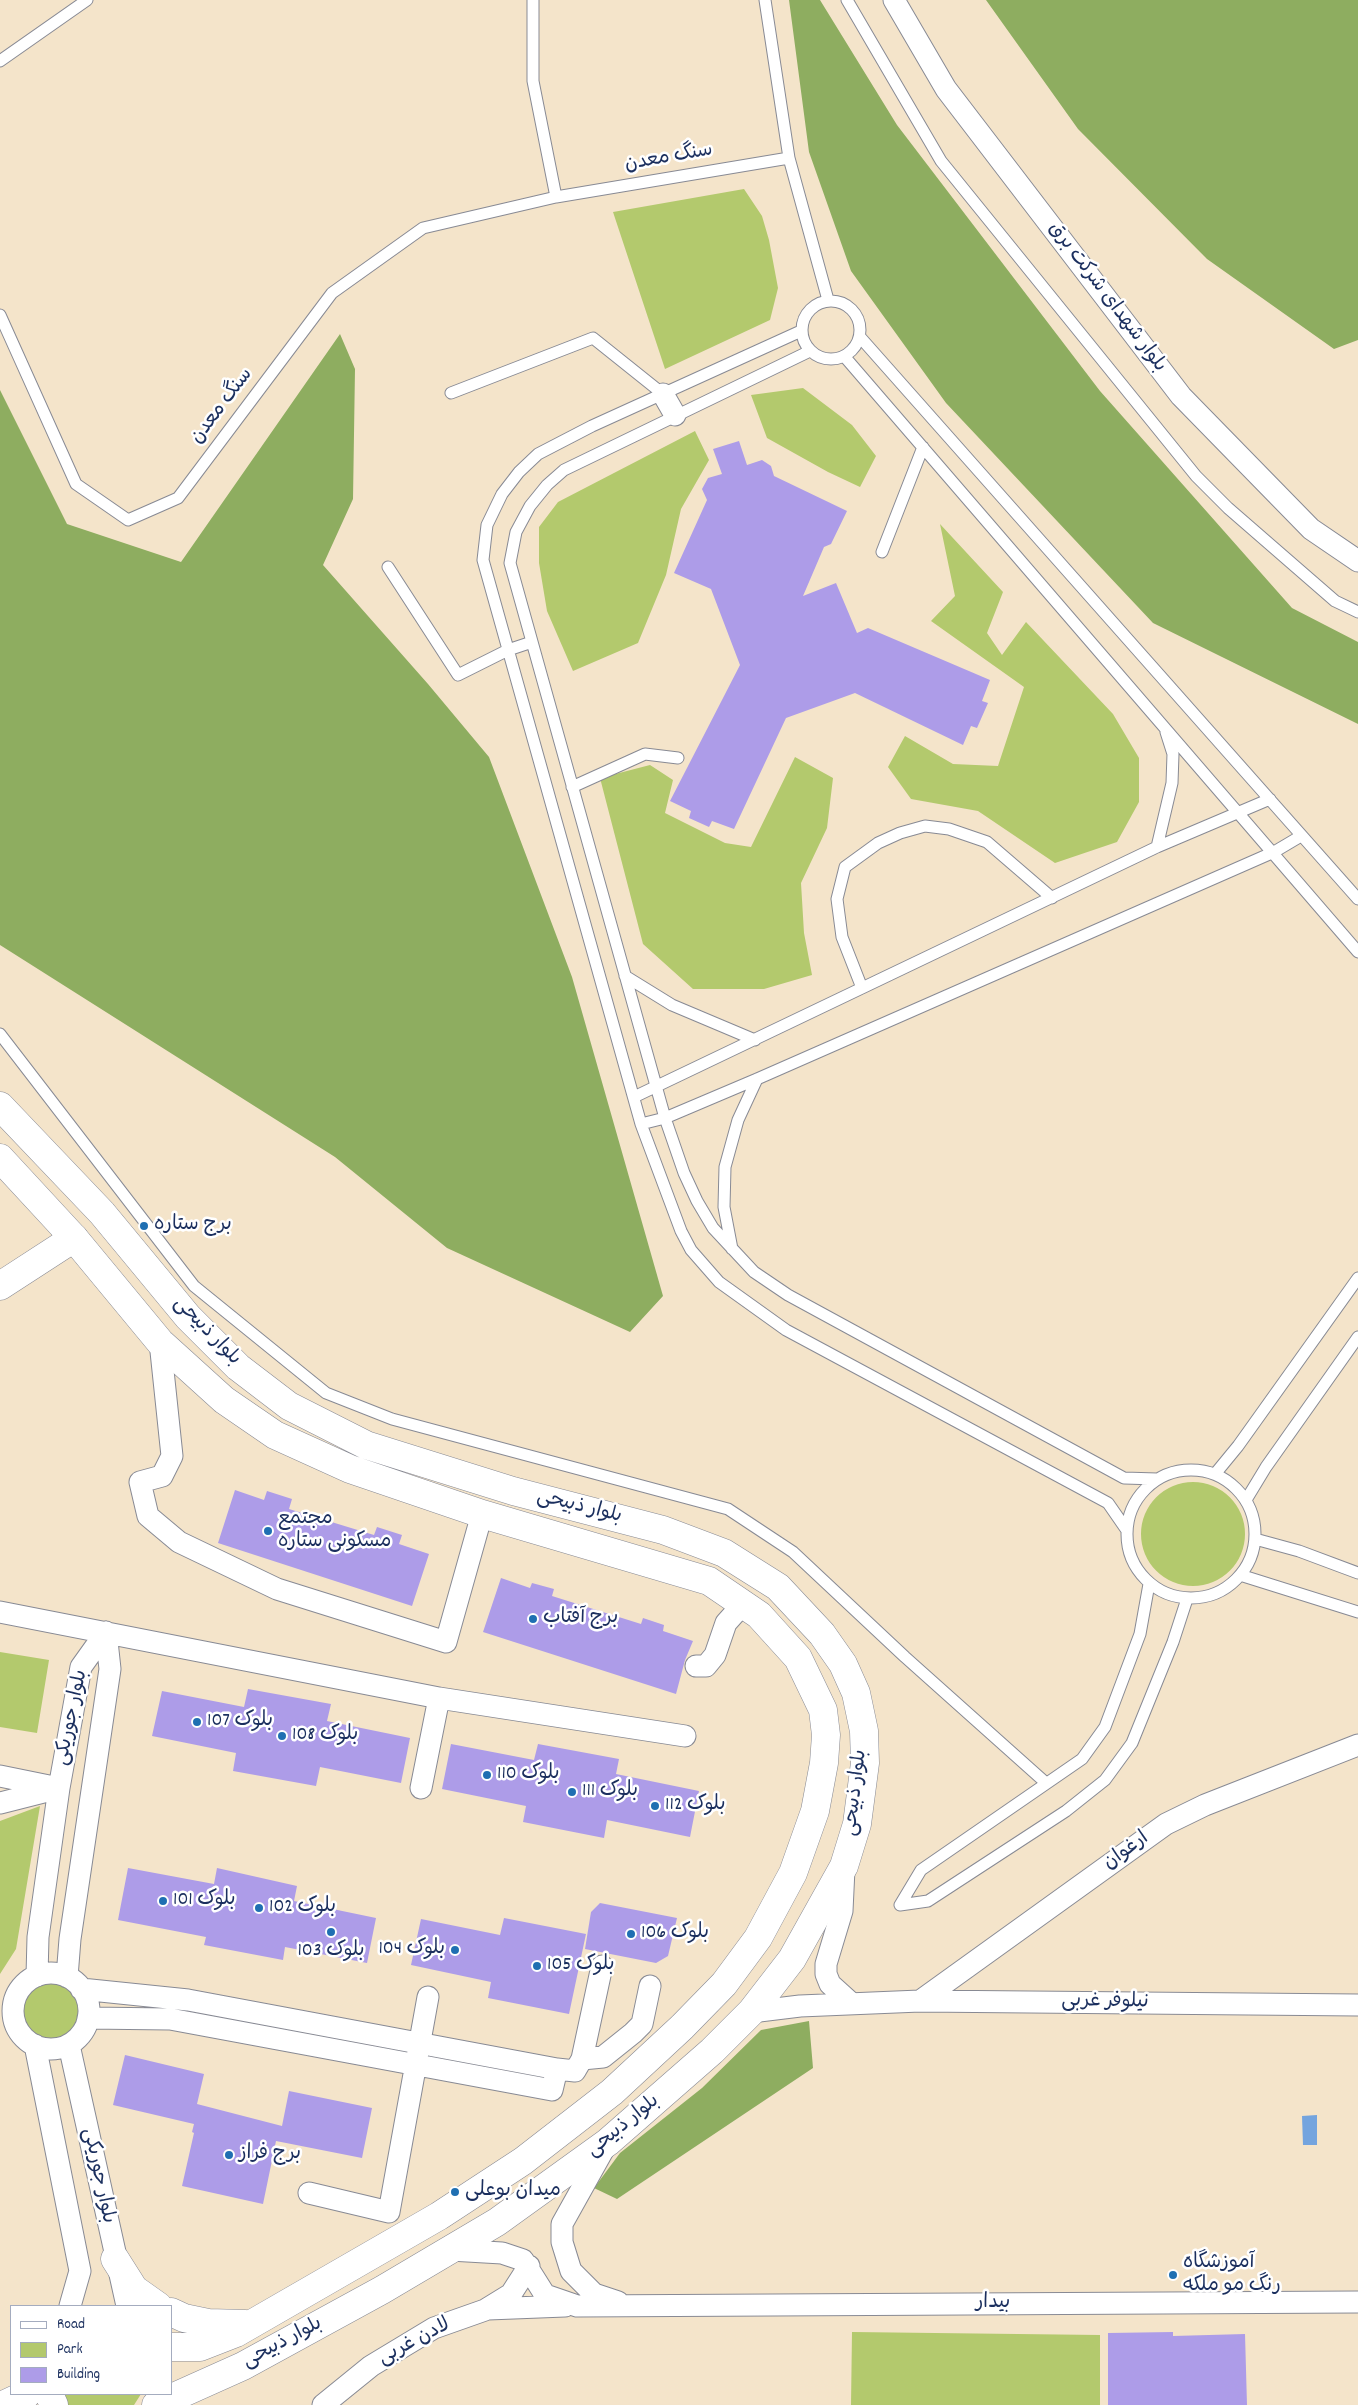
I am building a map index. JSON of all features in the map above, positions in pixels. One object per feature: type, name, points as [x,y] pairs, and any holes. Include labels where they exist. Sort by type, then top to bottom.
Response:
[{"type":"main road","name":"بلوار ذبیحی","points":[[0,1106],[102,1213],[188,1317],[238,1367],[289,1406],[366,1445],[513,1491],[663,1530],[724,1553],[778,1587],[822,1634],[843,1664],[856,1693],[864,1731],[865,1763],[856,1824],[844,1866],[792,1959],[751,2012],[712,2051],[608,2142],[497,2222],[243,2366],[156,2405]]},
{"type":"main road","name":"بلوار ذبیحی","points":[[0,1158],[74,1238],[160,1342],[224,1400],[274,1435],[350,1469],[482,1514],[708,1581],[759,1615],[798,1658],[823,1710],[826,1735],[824,1763],[815,1811],[793,1873],[758,1938],[724,1984],[682,2026],[612,2092],[530,2155],[439,2216],[254,2324],[200,2347],[172,2347]]},
{"type":"main road","points":[[0,1286],[74,1238],[102,1213]]},
{"type":"main road","points":[[115,2259],[134,2289],[157,2305]]},
{"type":"main road","points":[[172,2312],[184,2318],[208,2323],[254,2324]]},
{"type":"main road","points":[[2,2405],[25,2395]]},
{"type":"street","name":"بلوار شهدای شرکت برق","points":[[894,0],[946,89],[1181,396],[1311,529],[1358,561]]},
{"type":"street","points":[[663,394],[675,415]]},
{"type":"street","points":[[160,1342],[172,1456],[162,1476],[140,1482],[148,1516],[179,1542],[278,1588],[446,1642],[482,1514]]},
{"type":"street","points":[[696,1666],[706,1666],[715,1655],[726,1623],[743,1604]]},
{"type":"street","points":[[0,1612],[439,1698],[685,1736]]},
{"type":"street","name":"بلوار جوریکی","points":[[36,1976],[38,1936],[59,1788],[81,1667],[106,1632]]},
{"type":"street","name":"بلوار جوریکی","points":[[74,1983],[70,1939],[110,1669],[106,1632]]},
{"type":"street","points":[[422,1788],[439,1698]]},
{"type":"street","name":"ارغوان","points":[[920,2001],[1166,1824],[1205,1805],[1358,1745]]},
{"type":"street","points":[[0,1776],[59,1788]]},
{"type":"street","points":[[0,1803],[59,1788]]},
{"type":"street","points":[[844,1866],[842,1911],[826,1964],[826,1974],[830,1984],[852,2003]]},
{"type":"street","points":[[74,1983],[86,1998],[88,2018],[84,2029],[68,2044],[52,2049],[35,2046],[7,2023],[13,2013],[8,1996],[36,1976],[57,1974],[74,1983],[188,2000],[574,2071],[582,2059],[602,1966]]},
{"type":"street","points":[[582,2059],[603,2057],[642,2024],[650,1986]]},
{"type":"street","points":[[309,2193],[389,2212],[428,1997]]},
{"type":"street","name":"نیلوفر غربی","points":[[751,2012],[800,2006],[920,2001],[1358,2006]]},
{"type":"street","points":[[88,2018],[170,2019],[552,2090],[557,2069]]},
{"type":"street","name":"بلوار جوریکی","points":[[68,2044],[127,2305]]},
{"type":"street","name":"بلوار جوریکی","points":[[35,2046],[80,2271],[70,2305]]},
{"type":"street","points":[[608,2142],[562,2224],[562,2242],[570,2271],[594,2294],[628,2306]]},
{"type":"street","points":[[450,2250],[502,2252],[523,2260],[529,2266],[534,2280],[545,2295],[577,2306]]},
{"type":"street","name":"لادن غربی","points":[[323,2405],[371,2366],[434,2328],[485,2310],[511,2294],[529,2266]]},
{"type":"street","name":"بیدار","points":[[485,2310],[577,2306],[1358,2302]]},
{"type":"lane","points":[[0,61],[87,0]]},
{"type":"lane","points":[[533,0],[533,81],[556,197]]},
{"type":"lane","points":[[765,0],[789,158],[828,300]]},
{"type":"lane","points":[[847,0],[941,161],[1196,476],[1228,508],[1335,601],[1358,612]]},
{"type":"lane","name":"سنگ معدن","points":[[0,315],[76,484],[128,520],[178,498],[332,293],[423,228],[556,197],[789,158]]},
{"type":"lane","points":[[828,300],[838,301],[854,311],[859,319],[860,338],[851,352],[844,356],[827,359],[810,351],[801,331],[806,314],[819,302],[828,300]]},
{"type":"lane","points":[[801,331],[592,426],[538,454],[519,472],[502,494],[487,525],[483,560],[641,1124],[681,1231],[691,1250],[719,1282],[786,1330],[1108,1503],[1126,1529]]},
{"type":"lane","points":[[451,393],[593,338],[663,394]]},
{"type":"lane","points":[[860,338],[1358,899]]},
{"type":"lane","points":[[810,351],[564,470],[547,485],[530,506],[516,532],[510,563],[665,1118],[684,1173],[697,1201],[713,1228],[754,1272],[788,1295],[1124,1478],[1156,1479]]},
{"type":"lane","points":[[844,356],[1274,852],[1358,952]]},
{"type":"lane","points":[[882,552],[923,447]]},
{"type":"lane","points":[[388,567],[458,675],[508,650],[532,642]]},
{"type":"lane","points":[[1156,847],[1172,783],[1173,754],[1165,728]]},
{"type":"lane","points":[[572,787],[645,754],[678,758]]},
{"type":"lane","points":[[634,1097],[1156,847],[1270,799]]},
{"type":"lane","points":[[862,988],[842,937],[838,900],[845,867],[878,843],[892,836],[925,826],[949,829],[987,842],[1052,898]]},
{"type":"lane","points":[[641,1124],[665,1118],[757,1078],[1274,852],[1301,836]]},
{"type":"lane","points":[[625,976],[672,1005],[755,1040]]},
{"type":"lane","points":[[0,1034],[194,1286],[326,1393],[392,1419],[728,1509],[793,1552],[1046,1783]]},
{"type":"lane","points":[[732,1249],[724,1207],[725,1167],[738,1120],[757,1078]]},
{"type":"lane","points":[[1215,1474],[1238,1446],[1358,1278]]},
{"type":"lane","points":[[1246,1500],[1266,1467],[1358,1337]]},
{"type":"lane","points":[[1195,1470],[1215,1474],[1232,1485],[1246,1500],[1254,1518],[1255,1539],[1251,1558],[1240,1575],[1225,1589],[1207,1597],[1186,1599],[1167,1594],[1149,1584],[1136,1568],[1128,1550],[1126,1529],[1130,1510],[1141,1492],[1156,1479],[1175,1471],[1195,1470]]},
{"type":"lane","points":[[1255,1539],[1299,1551],[1358,1572]]},
{"type":"lane","points":[[1240,1575],[1358,1612]]},
{"type":"lane","points":[[1149,1584],[1140,1634],[1105,1727],[1082,1759],[920,1870],[900,1905],[928,1901],[1066,1811],[1105,1780],[1132,1743],[1173,1642],[1186,1599]]},
{"type":"green space","points":[[789,0],[820,0],[897,125],[1100,391],[1292,608],[1358,642],[1358,724],[1153,623],[946,403],[851,271],[809,152]]},
{"type":"green space","points":[[986,0],[1358,0],[1358,340],[1334,349],[1207,259],[1078,129]]},
{"type":"green space","points":[[744,189],[762,216],[769,240],[778,288],[770,320],[665,369],[613,212]]},
{"type":"green space","points":[[340,334],[355,369],[353,499],[323,565],[428,684],[489,757],[572,977],[663,1296],[630,1332],[447,1248],[335,1157],[0,945],[0,390],[67,524],[181,562]]},
{"type":"green space","points":[[803,388],[852,425],[876,456],[860,487],[828,472],[767,438],[751,395]]},
{"type":"green space","points":[[695,431],[709,460],[681,509],[666,575],[638,643],[573,671],[547,611],[539,563],[539,527],[558,502]]},
{"type":"green space","points":[[940,524],[1003,592],[987,633],[1002,655],[1026,622],[1113,714],[1139,758],[1139,802],[1117,842],[1055,863],[978,811],[911,799],[888,767],[905,736],[953,764],[998,766],[1024,687],[931,621],[955,596]]},
{"type":"green space","points":[[795,757],[833,778],[827,828],[801,883],[804,933],[812,975],[764,989],[693,989],[643,944],[600,778],[650,765],[673,780],[665,813],[725,843],[751,847]]},
{"type":"green space","points":[[1193,1482],[1213,1486],[1222,1490],[1230,1497],[1237,1505],[1241,1514],[1245,1534],[1241,1554],[1237,1563],[1230,1571],[1222,1578],[1213,1582],[1193,1586],[1173,1582],[1164,1578],[1156,1571],[1149,1563],[1145,1554],[1141,1534],[1145,1514],[1149,1505],[1156,1497],[1164,1490],[1173,1486]]},
{"type":"green space","points":[[0,1652],[49,1660],[37,1733],[0,1727]]},
{"type":"green space","points":[[40,1806],[16,1949],[0,1974],[0,1821]]},
{"type":"green space","points":[[51,1981],[67,1986],[72,1990],[76,1995],[81,2011],[76,2027],[72,2032],[67,2036],[51,2041],[35,2036],[30,2032],[26,2027],[21,2011],[26,1995],[30,1990],[35,1986]]},
{"type":"green space","points":[[809,2021],[813,2068],[617,2199],[594,2188],[620,2153],[702,2088],[761,2030]]},
{"type":"green space","points":[[852,2332],[1100,2335],[1100,2405],[851,2405]]},
{"type":"green space","points":[[63,2395],[140,2395],[134,2405],[68,2405]]},
{"type":"water","points":[[1317,2115],[1317,2145],[1303,2145],[1302,2116]]},
{"type":"building","points":[[739,441],[747,465],[762,460],[771,466],[774,476],[847,511],[831,544],[824,547],[803,596],[836,583],[857,633],[868,628],[990,680],[982,701],[988,703],[977,728],[971,726],[963,745],[855,693],[786,718],[734,829],[712,821],[709,827],[689,818],[691,811],[670,801],[740,665],[711,589],[674,573],[707,500],[702,489],[708,478],[722,474],[713,449]]},
{"type":"building","points":[[235,1490],[264,1500],[267,1491],[292,1499],[289,1509],[374,1535],[377,1527],[402,1535],[399,1544],[429,1554],[412,1606],[218,1543]]},
{"type":"building","points":[[501,1578],[530,1588],[532,1583],[554,1589],[552,1596],[641,1624],[643,1618],[664,1625],[663,1631],[693,1641],[685,1660],[676,1694],[483,1632]]},
{"type":"building","points":[[248,1689],[331,1704],[327,1721],[410,1738],[401,1783],[320,1767],[316,1786],[233,1771],[236,1753],[152,1736],[162,1691],[244,1707]]},
{"type":"building","points":[[451,1744],[534,1760],[538,1744],[619,1759],[616,1774],[699,1791],[690,1837],[607,1820],[604,1838],[523,1822],[526,1806],[442,1789]]},
{"type":"building","points":[[128,1868],[214,1884],[217,1868],[297,1886],[294,1901],[376,1918],[367,1963],[285,1947],[283,1960],[204,1945],[206,1937],[118,1920]]},
{"type":"building","name":"بلوک 106","points":[[600,1903],[677,1918],[668,1956],[656,1963],[585,1949],[591,1912]]},
{"type":"building","name":"بلوک 105","points":[[504,1918],[586,1934],[569,2014],[488,1998],[491,1982],[411,1965],[421,1919],[500,1935]]},
{"type":"building","points":[[125,2055],[204,2074],[197,2104],[282,2126],[289,2091],[372,2108],[362,2158],[276,2141],[263,2204],[182,2186],[194,2133],[192,2132],[194,2124],[113,2105]]},
{"type":"building","points":[[1173,2332],[1173,2336],[1245,2334],[1247,2405],[1108,2405],[1108,2333]]},
{"type":"place","name":"برج ستاره","points":[[144,1226]]},
{"type":"place","name":"مجتمع مسکونی ستاره","points":[[268,1531]]},
{"type":"place","name":"برج آفتاب","points":[[533,1619]]},
{"type":"place","name":"بلوک 107","points":[[197,1722]]},
{"type":"place","name":"بلوک 108","points":[[282,1736]]},
{"type":"place","name":"بلوک 110","points":[[487,1775]]},
{"type":"place","name":"بلوک 111","points":[[572,1792]]},
{"type":"place","name":"بلوک 112","points":[[655,1806]]},
{"type":"place","name":"بلوک 101","points":[[163,1901]]},
{"type":"place","name":"بلوک 102","points":[[259,1908]]},
{"type":"place","name":"بلوک 103","points":[[331,1932]]},
{"type":"place","name":"بلوک 106","points":[[631,1934]]},
{"type":"place","name":"بلوک 104","points":[[455,1950]]},
{"type":"place","name":"بلوک 105","points":[[537,1966]]},
{"type":"place","name":"برج فراز","points":[[229,2155]]},
{"type":"place","name":"میدان بوعلی","points":[[455,2192]]},
{"type":"place","name":"آموزشگاه رنگ مو ملکه","points":[[1173,2275]]}]
